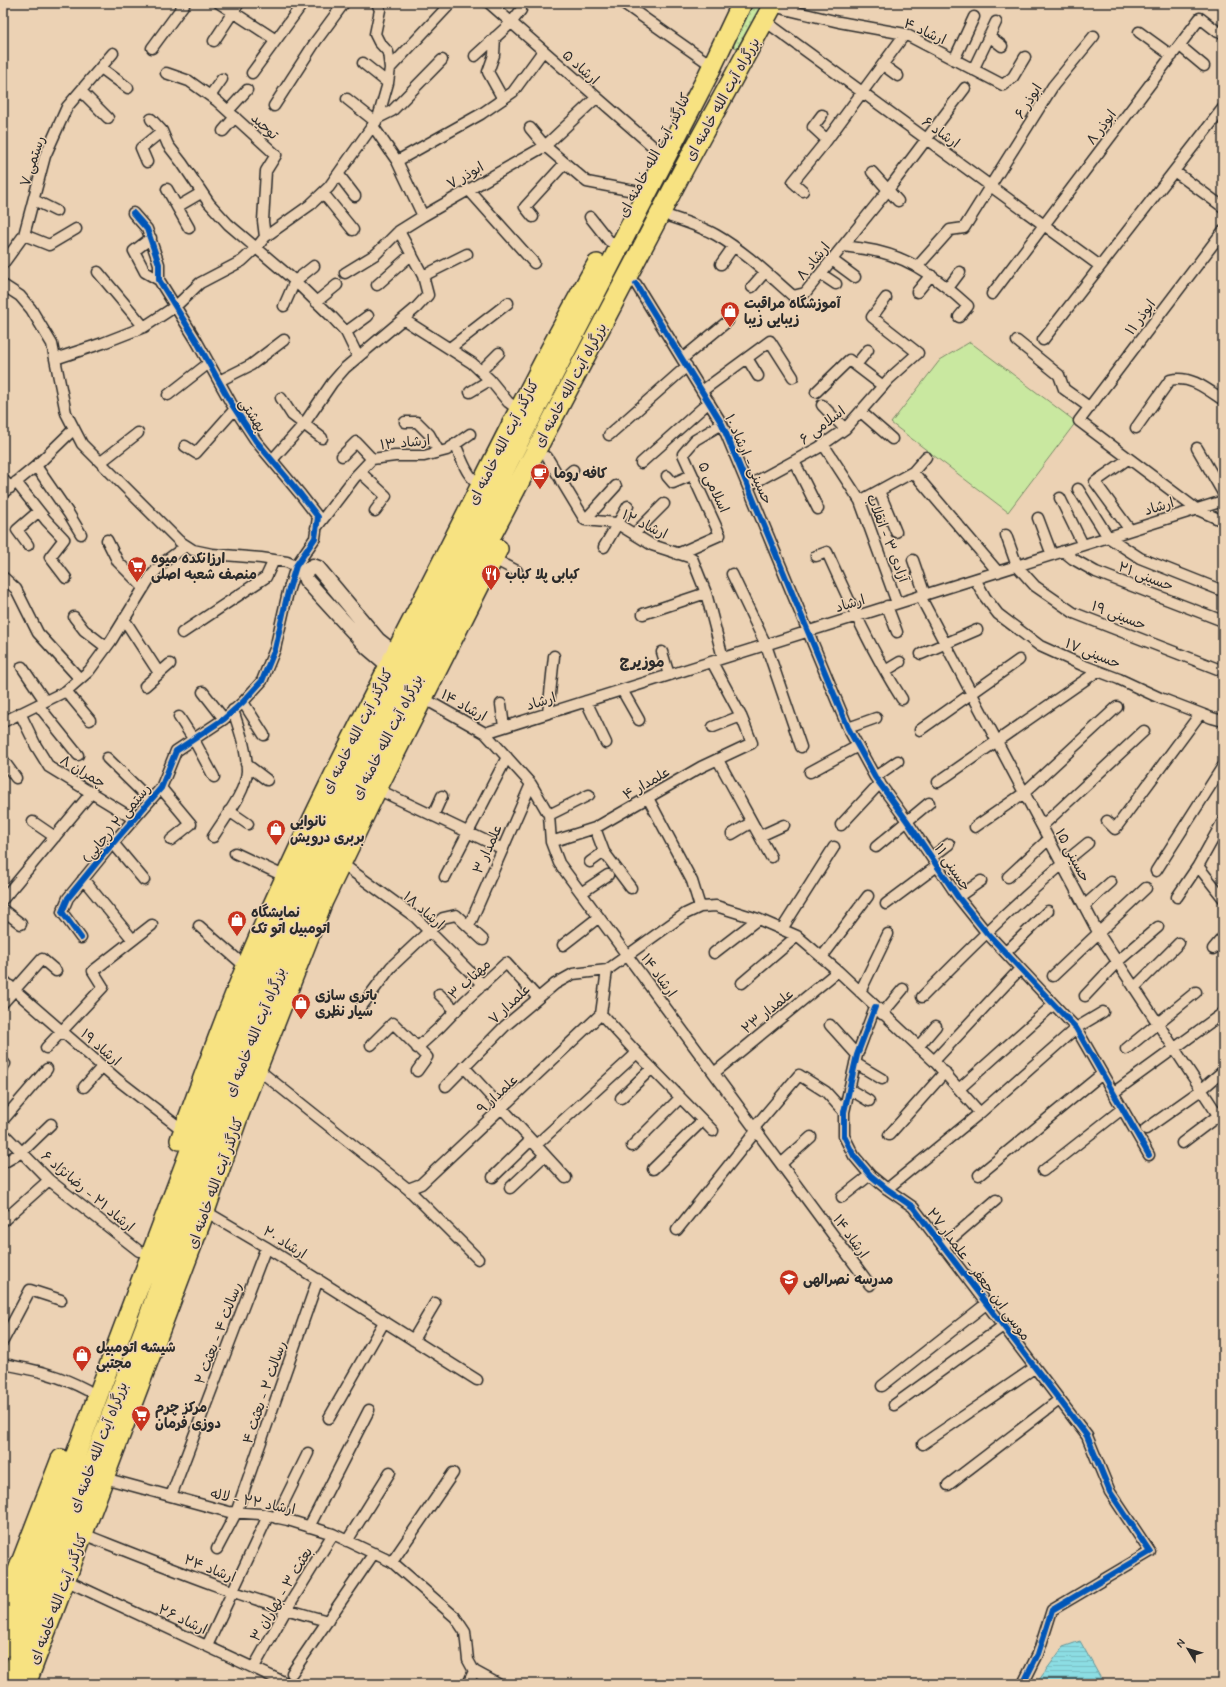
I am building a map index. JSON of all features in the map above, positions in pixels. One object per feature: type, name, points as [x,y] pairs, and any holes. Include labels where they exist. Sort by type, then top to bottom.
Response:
[{"type":"highway","name":"بزرگراه آیت الله خامنه ای","points":[[3,1648],[35,1543],[236,1011],[387,656],[460,541],[568,346],[675,127],[707,77],[742,3]]},
{"type":"highway","name":"بزرگراه آیت الله خامنه ای","points":[[8,1684],[96,1484],[212,1163],[317,899],[348,830],[474,582],[688,173],[768,15]]},
{"type":"highway","name":"کنارگذر آیت الله خامنه ای","points":[[236,1011],[246,968],[273,922],[286,877],[311,837],[348,744],[377,691],[387,656],[407,630],[460,541],[481,485],[519,410],[634,191],[657,150],[675,127],[704,60],[716,39],[732,22]]},
{"type":"highway","points":[[359,809],[377,789],[423,698],[474,582],[494,559],[547,457],[617,307],[636,284],[670,217],[688,173]]},
{"type":"highway","points":[[550,351],[568,346]]},
{"type":"highway","points":[[317,899],[341,863],[348,830]]},
{"type":"highway","points":[[73,1445],[87,1390],[144,1255],[184,1132],[208,1084]]},
{"type":"highway","name":"کنارگذر آیت الله خامنه ای","points":[[146,1344],[205,1211],[212,1163]]},
{"type":"highway","name":"کنارگذر آیت الله خامنه ای","points":[[26,1684],[83,1534],[96,1484]]},
{"type":"highway","points":[[3,1609],[9,1575],[35,1543]]},
{"type":"main road","points":[[301,568],[313,566],[318,568],[387,656]]},
{"type":"street","points":[[152,48],[185,3]]},
{"type":"street","points":[[219,3],[276,40]]},
{"type":"street","points":[[214,41],[239,3]]},
{"type":"street","points":[[252,73],[303,3]]},
{"type":"street","points":[[274,106],[316,41],[344,3]]},
{"type":"street","points":[[56,359],[144,327],[176,306],[200,283],[242,261],[265,237],[323,194],[339,175],[376,122],[388,83],[390,68],[388,52],[379,42],[375,34],[380,10],[377,3]]},
{"type":"street","points":[[390,68],[452,3]]},
{"type":"street","name":"ارشاد ۵","points":[[489,3],[657,150]]},
{"type":"street","points":[[623,3],[704,60]]},
{"type":"street","points":[[475,56],[511,23],[521,10]]},
{"type":"street","name":"ارشاد ۴","points":[[768,15],[839,22],[905,34],[1003,85],[1012,77],[1025,57]]},
{"type":"street","name":"ارشاد ۶","points":[[768,15],[862,92],[1100,266]]},
{"type":"street","points":[[954,60],[974,17]]},
{"type":"street","name":"ابوذر ۸","points":[[1044,225],[1200,18],[1218,32]]},
{"type":"street","points":[[973,70],[996,22]]},
{"type":"street","points":[[1139,32],[1172,56]]},
{"type":"street","points":[[803,191],[793,182],[827,140],[905,34]]},
{"type":"street","points":[[989,36],[1002,46]]},
{"type":"street","name":"ابوذر ۶","points":[[917,267],[950,230],[964,228],[1054,86],[1094,36]]},
{"type":"street","points":[[495,37],[494,55],[488,72],[503,99]]},
{"type":"street","points":[[1180,46],[1204,66]]},
{"type":"street","points":[[397,161],[481,114],[513,92],[543,51]]},
{"type":"street","name":"رستمی ۷","points":[[3,264],[24,235],[45,156],[68,107],[113,53]]},
{"type":"street","points":[[376,122],[392,111],[442,60]]},
{"type":"street","points":[[362,63],[388,83]]},
{"type":"street","points":[[883,65],[898,76]]},
{"type":"street","points":[[101,68],[128,88]]},
{"type":"street","name":"توحید","points":[[166,73],[189,81],[210,96],[232,114],[276,155],[266,171],[263,221],[265,237]]},
{"type":"street","points":[[210,96],[222,79]]},
{"type":"street","name":"ارشاد ۸","points":[[670,217],[695,225],[716,235],[765,272],[793,296],[805,293],[888,190],[965,88]]},
{"type":"street","points":[[223,131],[247,90]]},
{"type":"street","points":[[81,91],[108,118]]},
{"type":"street","name":"ابوذر ۷","points":[[399,231],[468,189],[546,146],[596,98]]},
{"type":"street","points":[[347,99],[376,122],[397,161],[423,216]]},
{"type":"street","points":[[1043,340],[1223,108]]},
{"type":"street","points":[[822,115],[812,127],[827,140]]},
{"type":"street","points":[[151,119],[162,130],[168,145],[209,203],[228,224],[257,247],[295,281],[346,332],[358,357]]},
{"type":"street","points":[[530,128],[546,146],[587,182],[634,191]]},
{"type":"street","points":[[147,162],[141,148],[162,130]]},
{"type":"street","points":[[533,217],[525,207],[565,163]]},
{"type":"street","points":[[1174,171],[1222,203]]},
{"type":"street","points":[[872,172],[898,201]]},
{"type":"street","points":[[339,175],[355,196]]},
{"type":"street","points":[[166,189],[189,228]]},
{"type":"street","points":[[468,189],[534,263]]},
{"type":"street","points":[[177,206],[202,193]]},
{"type":"street","points":[[323,194],[353,230]]},
{"type":"street","points":[[34,200],[56,210]]},
{"type":"street","points":[[133,213],[147,229],[151,238],[159,264],[159,280],[145,272],[134,251],[151,238]]},
{"type":"street","points":[[590,217],[609,240]]},
{"type":"street","points":[[992,294],[1044,225]]},
{"type":"street","points":[[24,235],[49,246],[76,229]]},
{"type":"street","points":[[272,460],[304,424],[332,383],[358,357],[428,295],[423,276],[399,231],[376,254],[344,273]]},
{"type":"street","name":"ابوذر ۱۱","points":[[1128,459],[1079,421],[1223,231]]},
{"type":"street","points":[[844,246],[881,252],[905,261],[931,275],[968,306],[959,317]]},
{"type":"street","points":[[721,264],[733,247]]},
{"type":"street","points":[[377,285],[412,254]]},
{"type":"street","points":[[423,276],[467,254]]},
{"type":"street","points":[[832,260],[855,277]]},
{"type":"street","points":[[284,306],[295,281],[314,266]]},
{"type":"street","points":[[98,272],[144,327]]},
{"type":"street","points":[[752,287],[765,272]]},
{"type":"street","points":[[948,288],[960,272]]},
{"type":"street","points":[[821,274],[836,284]]},
{"type":"street","points":[[917,292],[931,275]]},
{"type":"street","name":"بهشتی","points":[[159,280],[176,306],[235,409],[256,441],[302,495],[318,518],[316,528]]},
{"type":"street","name":"حسینی - ارشاد ۱۰","points":[[636,284],[722,424],[809,631]]},
{"type":"street","points":[[3,285],[20,296],[31,309],[52,344],[66,413],[82,444],[180,541],[193,550],[212,554],[274,560],[286,562],[301,568]]},
{"type":"street","points":[[316,302],[338,285]]},
{"type":"street","name":"اسلامی ۶","points":[[748,486],[823,444],[845,429],[883,386],[918,353],[872,317],[886,298]]},
{"type":"street","points":[[450,348],[508,303]]},
{"type":"street","points":[[346,332],[368,316]]},
{"type":"street","points":[[403,318],[472,363],[490,380],[508,402],[519,410]]},
{"type":"street","points":[[609,435],[728,321]]},
{"type":"street","points":[[219,381],[251,365],[284,340]]},
{"type":"street","points":[[702,391],[770,341],[793,377]]},
{"type":"street","points":[[1017,341],[1059,375],[1064,389],[1089,407]]},
{"type":"street","points":[[856,365],[868,350]]},
{"type":"street","points":[[481,371],[499,353]]},
{"type":"street","points":[[748,358],[758,376]]},
{"type":"street","points":[[816,392],[849,360],[883,386]]},
{"type":"street","points":[[168,395],[209,363]]},
{"type":"street","points":[[1136,428],[1170,380],[1179,378],[1190,381],[1202,386],[1223,400]]},
{"type":"street","points":[[470,392],[490,380]]},
{"type":"street","points":[[281,398],[292,415],[322,438]]},
{"type":"street","points":[[641,462],[709,402]]},
{"type":"street","points":[[822,405],[845,429]]},
{"type":"street","points":[[185,446],[196,453],[235,409]]},
{"type":"street","points":[[861,412],[892,440]]},
{"type":"street","points":[[405,422],[417,422],[429,434],[438,452]]},
{"type":"street","name":"اسلامی ۵","points":[[677,554],[720,535],[683,454],[695,440],[722,424]]},
{"type":"street","points":[[10,488],[36,466],[74,429]]},
{"type":"street","points":[[100,462],[138,433]]},
{"type":"street","name":"ارشاد ۱۳","points":[[316,528],[372,459],[396,456],[424,456],[448,450],[470,434]]},
{"type":"street","points":[[342,456],[356,442],[372,459]]},
{"type":"street","points":[[456,444],[465,467],[473,481],[481,485]]},
{"type":"street","name":"آزادی ۳ - انقلاب","points":[[823,444],[860,501],[892,605],[897,632]]},
{"type":"street","points":[[1197,448],[1223,492]]},
{"type":"street","points":[[547,457],[585,520],[616,486]]},
{"type":"street","points":[[860,501],[912,472],[926,457]]},
{"type":"street","points":[[1130,530],[1095,482],[1128,459],[1196,509],[1223,521]]},
{"type":"street","points":[[794,461],[818,509]]},
{"type":"street","points":[[36,466],[70,514],[81,534]]},
{"type":"street","points":[[561,481],[573,470]]},
{"type":"street","points":[[360,472],[386,496],[375,512]]},
{"type":"street","points":[[912,472],[998,572]]},
{"type":"street","points":[[667,476],[673,483],[692,475]]},
{"type":"street","points":[[3,479],[10,488],[39,511],[64,539],[50,557],[66,578]]},
{"type":"street","points":[[1078,489],[1108,537],[1140,558],[1223,591]]},
{"type":"street","points":[[879,491],[896,532]]},
{"type":"street","points":[[1060,498],[1083,545]]},
{"type":"street","name":"ارشاد","points":[[485,733],[1223,501]]},
{"type":"street","points":[[635,533],[664,504]]},
{"type":"street","points":[[604,547],[616,523],[628,506]]},
{"type":"street","points":[[28,545],[17,530],[39,511]]},
{"type":"street","points":[[1038,518],[1052,555]]},
{"type":"street","name":"ارشاد ۱۲","points":[[585,520],[616,523],[635,533],[652,545],[692,558],[706,593]]},
{"type":"street","name":"رستمی ۲ (رجایی)","points":[[81,938],[62,912],[68,898],[161,788],[176,751],[224,719],[243,702],[262,681],[275,649],[288,592],[315,538],[316,528]]},
{"type":"street","points":[[1006,535],[1017,566]]},
{"type":"street","points":[[107,540],[118,562],[144,588]]},
{"type":"street","points":[[3,722],[66,691],[89,671],[151,576],[164,562],[186,546]]},
{"type":"street","name":"حسینی ۲۱","points":[[1063,551],[1073,560],[1096,572],[1223,621]]},
{"type":"street","points":[[816,556],[827,552],[856,616],[885,672],[902,699]]},
{"type":"street","points":[[494,559],[517,572]]},
{"type":"street","points":[[182,633],[266,577],[274,560]]},
{"type":"street","name":"حسینی ۱۵","points":[[913,560],[923,595],[945,644],[1099,934],[1201,1090],[1221,1114]]},
{"type":"street","name":"حسینی ۱۹","points":[[1017,566],[1035,586],[1074,613],[1223,671]]},
{"type":"street","points":[[732,574],[766,645],[801,747]]},
{"type":"street","points":[[3,577],[16,589],[38,633],[80,679]]},
{"type":"street","name":"حسینی ۱۷","points":[[975,579],[998,614],[1040,646],[1200,714],[1223,721]]},
{"type":"street","points":[[643,614],[706,593],[722,658]]},
{"type":"street","points":[[74,617],[84,630],[106,647]]},
{"type":"street","points":[[124,619],[159,673]]},
{"type":"street","points":[[921,654],[977,630]]},
{"type":"street","name":"حسینی ۱۱","points":[[809,631],[848,728],[878,780],[958,897],[986,932],[1076,1028],[1149,1156]]},
{"type":"street","points":[[662,652],[669,675]]},
{"type":"street","points":[[548,713],[554,656]]},
{"type":"street","points":[[920,730],[1019,660]]},
{"type":"street","points":[[712,662],[741,716],[713,727]]},
{"type":"street","points":[[885,672],[900,662]]},
{"type":"street","points":[[145,686],[170,664]]},
{"type":"street","points":[[22,667],[42,703],[78,755]]},
{"type":"street","points":[[938,782],[1098,671]]},
{"type":"street","points":[[622,690],[639,720]]},
{"type":"street","points":[[66,691],[90,720]]},
{"type":"street","points":[[203,692],[224,719]]},
{"type":"street","name":"ارشاد ۱۴","points":[[423,698],[485,733],[531,784],[549,815],[551,842],[559,863],[870,1285]]},
{"type":"street","points":[[586,701],[606,743]]},
{"type":"street","points":[[243,702],[264,735]]},
{"type":"street","points":[[501,704],[504,727]]},
{"type":"street","points":[[975,827],[1024,792],[1117,707]]},
{"type":"street","points":[[213,837],[241,791],[247,772],[244,749],[233,710]]},
{"type":"street","name":"چمران ۸","points":[[20,713],[36,746],[49,767],[134,819]]},
{"type":"street","points":[[1107,821],[1115,829],[1200,714]]},
{"type":"street","name":"علمدار ۴","points":[[551,842],[595,828],[718,760],[752,743],[741,716]]},
{"type":"street","points":[[179,718],[194,740],[214,777]]},
{"type":"street","points":[[848,728],[876,718]]},
{"type":"street","points":[[1042,826],[1144,730]]},
{"type":"street","points":[[810,772],[858,746]]},
{"type":"street","points":[[445,877],[507,757]]},
{"type":"street","points":[[107,758],[150,800]]},
{"type":"street","points":[[3,760],[16,778]]},
{"type":"street","points":[[718,760],[772,857]]},
{"type":"street","points":[[841,825],[878,780],[898,761]]},
{"type":"street","points":[[246,764],[267,780]]},
{"type":"street","points":[[1156,871],[1223,766]]},
{"type":"street","name":"علمدار ۳","points":[[469,926],[531,784]]},
{"type":"street","points":[[161,788],[191,824],[171,840]]},
{"type":"street","points":[[377,789],[503,849]]},
{"type":"street","points":[[3,899],[92,792]]},
{"type":"street","points":[[549,815],[589,795]]},
{"type":"street","points":[[433,816],[442,796]]},
{"type":"street","points":[[648,798],[692,881],[700,907]]},
{"type":"street","points":[[876,847],[929,803]]},
{"type":"street","points":[[229,811],[248,824]]},
{"type":"street","points":[[1177,897],[1198,866],[1223,821]]},
{"type":"street","points":[[32,822],[55,837]]},
{"type":"street","points":[[732,834],[752,822]]},
{"type":"street","points":[[760,836],[784,825]]},
{"type":"street","points":[[595,828],[604,852],[631,888]]},
{"type":"street","points":[[1008,876],[1048,839]]},
{"type":"street","points":[[113,843],[144,880]]},
{"type":"street","points":[[922,998],[986,932],[1062,864],[1088,843]]},
{"type":"street","points":[[886,904],[934,861],[950,844]]},
{"type":"street","points":[[782,930],[834,847]]},
{"type":"street","points":[[590,862],[604,852]]},
{"type":"street","points":[[235,853],[286,877]]},
{"type":"street","name":"ارشاد ۱۸","points":[[341,863],[415,917],[483,984]]},
{"type":"street","points":[[1198,866],[1223,898]]},
{"type":"street","points":[[581,893],[608,875]]},
{"type":"street","points":[[83,879],[133,940]]},
{"type":"street","points":[[958,897],[980,881]]},
{"type":"street","points":[[1084,906],[1111,882]]},
{"type":"street","points":[[1053,976],[1146,888]]},
{"type":"street","points":[[822,957],[868,896]]},
{"type":"street","points":[[713,1131],[601,1014],[607,970],[685,914],[700,907],[716,906],[758,919],[797,936],[838,971],[934,1061],[980,1113]]},
{"type":"street","points":[[3,910],[21,924]]},
{"type":"street","points":[[1006,952],[1048,911]]},
{"type":"street","points":[[361,1007],[391,967],[443,918],[456,915],[484,940]]},
{"type":"street","points":[[563,945],[599,917]]},
{"type":"street","points":[[714,953],[758,919]]},
{"type":"street","points":[[46,1048],[103,987],[93,971],[152,925]]},
{"type":"street","points":[[199,926],[246,968]]},
{"type":"street","points":[[1085,996],[1117,962],[1158,927]]},
{"type":"street","points":[[860,992],[888,934]]},
{"type":"street","points":[[742,983],[797,936]]},
{"type":"street","points":[[1213,949],[1223,937]]},
{"type":"street","points":[[1134,988],[1179,943]]},
{"type":"street","points":[[3,1002],[15,991],[42,959],[56,971]]},
{"type":"street","name":"مهتاب ۳","points":[[417,1048],[506,963],[537,997]]},
{"type":"street","points":[[934,1061],[1020,968]]},
{"type":"street","name":"علمدار ۷","points":[[446,1086],[505,1026],[554,984],[573,974],[607,970]]},
{"type":"street","name":"علمدار ۲۳","points":[[714,1073],[838,971]]},
{"type":"street","name":"ارشاد ۱۹","points":[[3,980],[102,1067],[184,1132]]},
{"type":"street","name":"موسی ابن جعفر - علمدار ۲۷","points":[[903,989],[879,1010],[856,1059],[844,1112],[844,1136],[854,1156],[870,1175],[913,1207],[1034,1368],[1088,1436],[1110,1492],[1150,1552],[1052,1610],[1038,1654],[1023,1684]]},
{"type":"street","points":[[1126,1049],[1196,992]]},
{"type":"street","points":[[439,994],[456,1011]]},
{"type":"street","points":[[959,1089],[1053,1005]]},
{"type":"street","points":[[888,1189],[980,1113],[1076,1028],[1102,1012]]},
{"type":"street","points":[[1113,1093],[1223,1012]]},
{"type":"street","name":"علمدار ۹","points":[[408,1189],[421,1184],[601,1014]]},
{"type":"street","points":[[371,1046],[392,1023],[426,1058],[417,1071]]},
{"type":"street","points":[[830,1025],[856,1059],[882,1079]]},
{"type":"street","points":[[918,1047],[936,1026]]},
{"type":"street","points":[[493,1177],[637,1053]]},
{"type":"street","points":[[252,1064],[408,1189],[478,1259]]},
{"type":"street","points":[[84,1087],[102,1067]]},
{"type":"street","points":[[464,1067],[566,1178]]},
{"type":"street","points":[[621,1098],[652,1068]]},
{"type":"street","points":[[3,1120],[47,1069]]},
{"type":"street","points":[[1146,1129],[1201,1090],[1223,1071]]},
{"type":"street","points":[[889,1135],[945,1072]]},
{"type":"street","points":[[979,1175],[1102,1074]]},
{"type":"street","points":[[677,1230],[800,1075],[826,1092],[844,1112]]},
{"type":"street","points":[[850,1089],[869,1101]]},
{"type":"street","points":[[632,1146],[680,1098]]},
{"type":"street","points":[[1042,1171],[1122,1109]]},
{"type":"street","points":[[1182,1143],[1221,1114]]},
{"type":"street","points":[[653,1169],[702,1120]]},
{"type":"street","points":[[3,1163],[22,1152],[51,1124]]},
{"type":"street","name":"ارشاد ۲۱ - رضانژاد ۶","points":[[3,1133],[48,1180],[144,1255]]},
{"type":"street","points":[[781,1164],[811,1137]]},
{"type":"street","points":[[510,1188],[545,1155]]},
{"type":"street","points":[[842,1196],[870,1175]]},
{"type":"street","points":[[3,1221],[48,1180]]},
{"type":"street","points":[[942,1246],[996,1200]]},
{"type":"street","name":"ارشاد ۲۰","points":[[205,1211],[318,1279],[477,1380]]},
{"type":"street","name":"رسالت ۴ - بعثت ۲","points":[[171,1496],[266,1247]]},
{"type":"street","name":"رسالت ۲ - بعثت ۴","points":[[217,1549],[236,1513],[318,1279]]},
{"type":"street","points":[[3,1341],[30,1290],[61,1300]]},
{"type":"street","points":[[413,1340],[435,1303]]},
{"type":"street","points":[[882,1386],[986,1304]]},
{"type":"street","points":[[329,1418],[384,1322]]},
{"type":"street","points":[[894,1405],[1003,1326]]},
{"type":"street","points":[[3,1364],[47,1373],[67,1379],[87,1390]]},
{"type":"street","points":[[923,1444],[1034,1368]]},
{"type":"street","points":[[948,1485],[1059,1400]]},
{"type":"street","points":[[309,1527],[369,1410]]},
{"type":"street","points":[[207,1646],[232,1592],[308,1453]]},
{"type":"street","points":[[347,1542],[390,1472]]},
{"type":"street","points":[[392,1562],[453,1473]]},
{"type":"street","name":"ارشاد ۲۲ - لاله","points":[[96,1484],[171,1496],[228,1512],[272,1517],[333,1534],[347,1542],[374,1553],[392,1562],[455,1617],[465,1632],[468,1660],[474,1671]]},
{"type":"street","name":"ارشاد ۲۴","points":[[83,1534],[232,1592],[286,1610],[328,1621]]},
{"type":"street","name":"بعثت ۳ - بهاران ۳","points":[[254,1667],[286,1610],[333,1534]]},
{"type":"street","points":[[292,1673],[374,1553]]},
{"type":"street","name":"ارشاد ۲۶","points":[[65,1580],[288,1684]]},
{"type":"street","points":[[468,1684],[474,1671],[498,1684]]},
{"type":"green space","points":[[749,3],[764,3],[737,48],[728,44]]},
{"type":"green space","points":[[970,342],[1076,422],[1008,512],[891,423],[940,360]]},
{"type":"water","points":[[1080,1641],[1104,1684],[1036,1684],[1063,1647]]},
{"type":"cycle path","points":[[81,938],[62,912],[68,898],[107,850],[161,788],[176,751],[224,719],[243,702],[262,681],[275,649],[288,592],[296,566],[315,538],[318,517],[256,441],[231,403],[196,340],[159,280],[159,264],[147,229],[133,213]]},
{"type":"cycle path","points":[[636,284],[722,424],[848,728],[875,777],[907,821],[958,897],[986,932],[1076,1028],[1149,1155]]},
{"type":"cycle path","points":[[875,1007],[857,1055],[844,1112],[844,1136],[854,1156],[870,1175],[913,1207],[1087,1436],[1110,1492],[1150,1552],[1052,1610],[1038,1654],[1023,1684]]},
{"type":"place","name":"آموزشگاه مراقبت زیبایی زیبا","points":[[730,328]]},
{"type":"place","name":"کافه روما","points":[[540,490]]},
{"type":"place","name":"ارزانکده میوه منصف شعبه اصلی","points":[[137,583]]},
{"type":"place","name":"کبابی پلا کباب","points":[[491,591]]},
{"type":"place","name":"نانوایی بربری درویش","points":[[276,846]]},
{"type":"place","name":"نمایشگاه اتومبیل اتو تک","points":[[237,937]]},
{"type":"place","name":"باتری سازی سیار نظری","points":[[301,1020]]},
{"type":"place","name":"مدرسه نصرالهی","points":[[789,1296]]},
{"type":"place","name":"شیشه اتومبیل مجتبی","points":[[82,1372]]},
{"type":"place","name":"مرکز چرم دوزی فرمان","points":[[141,1432]]},
{"type":"district","name":"موزیرج","points":[[642,662]]}]
